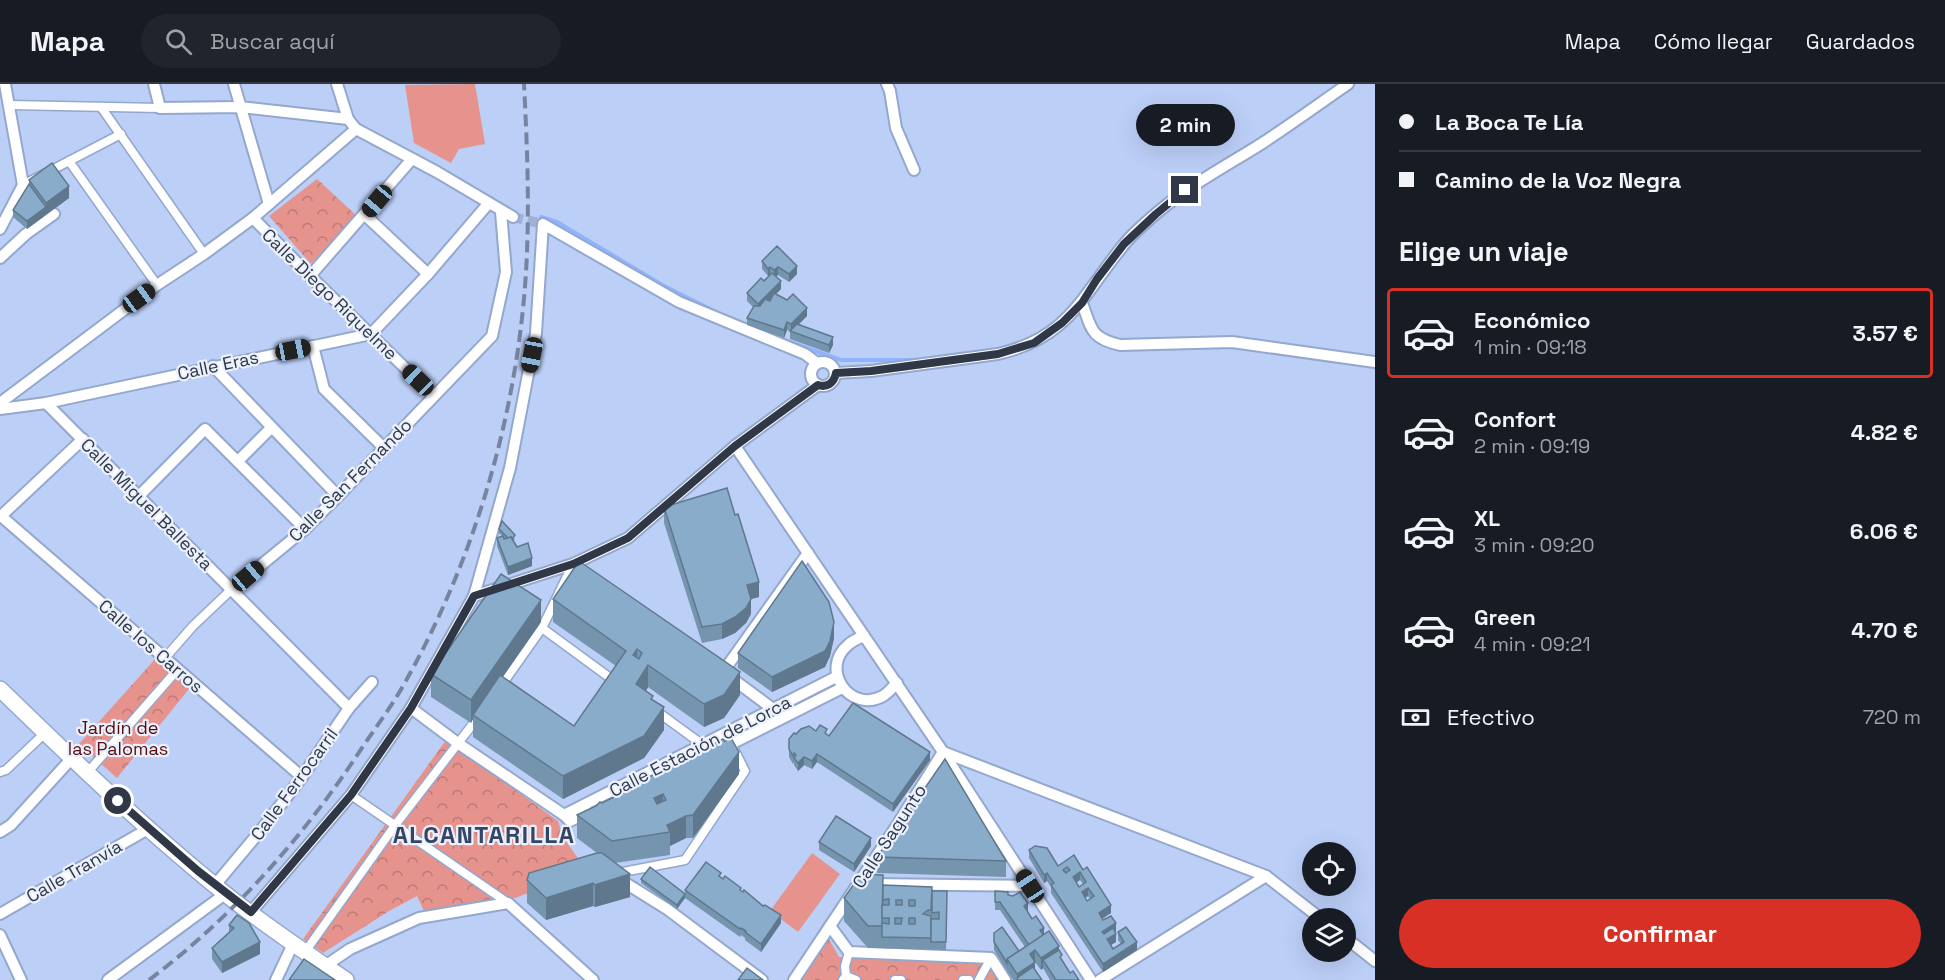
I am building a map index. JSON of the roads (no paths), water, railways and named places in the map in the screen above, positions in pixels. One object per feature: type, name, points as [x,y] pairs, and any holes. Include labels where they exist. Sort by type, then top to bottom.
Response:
[{"type":"main road","points":[[0,689],[148,829],[220,889],[346,980]]},
{"type":"street","points":[[4,84],[5,103],[23,185]]},
{"type":"street","points":[[154,84],[160,108]]},
{"type":"street","points":[[234,84],[269,204]]},
{"type":"street","points":[[337,84],[348,119],[356,129],[437,172],[501,212],[513,217]]},
{"type":"street","points":[[887,84],[900,140],[914,170]]},
{"type":"street","points":[[836,373],[903,367],[998,354],[1017,350],[1051,332],[1082,303],[1124,244],[1156,214],[1185,190],[1348,84]]},
{"type":"street","points":[[5,103],[101,107],[240,107],[348,119]]},
{"type":"street","points":[[101,107],[204,254]]},
{"type":"street","points":[[0,403],[157,285],[253,218],[356,129]]},
{"type":"street","points":[[0,229],[23,185],[122,134]]},
{"type":"street","points":[[310,276],[412,159]]},
{"type":"street","points":[[69,161],[157,285]]},
{"type":"street","points":[[371,334],[428,274],[488,204]]},
{"type":"street","name":"Calle San Fernando","points":[[165,658],[193,626],[232,590],[305,529],[492,336],[506,272],[501,212]]},
{"type":"street","points":[[0,258],[26,234],[54,214]]},
{"type":"street","points":[[365,215],[428,274]]},
{"type":"street","name":"Calle Diego Riquelme","points":[[253,218],[433,395]]},
{"type":"street","points":[[251,912],[351,795],[411,708],[474,596],[510,468],[536,333],[543,224],[679,302],[805,354],[817,363],[831,364],[836,373],[830,384],[818,385],[735,446],[628,538],[578,568],[474,596]]},
{"type":"street","points":[[1082,303],[1094,333],[1103,341],[1120,345],[1232,342],[1375,362]]},
{"type":"street","name":"Calle Eras","points":[[0,409],[46,403],[371,334]]},
{"type":"street","points":[[313,346],[324,389],[383,447]]},
{"type":"street","points":[[817,363],[811,374],[818,385]]},
{"type":"street","points":[[213,366],[338,496]]},
{"type":"street","name":"Calle Miguel Ballesta","points":[[46,403],[348,708]]},
{"type":"street","points":[[238,461],[271,428]]},
{"type":"street","points":[[139,496],[205,429],[305,529]]},
{"type":"street","points":[[0,516],[83,439]]},
{"type":"street","points":[[735,446],[944,752],[1092,980]]},
{"type":"street","name":"Calle los Carros","points":[[0,516],[302,777]]},
{"type":"street","points":[[773,709],[718,669],[807,553]]},
{"type":"street","points":[[494,696],[542,628],[578,568]]},
{"type":"street","points":[[542,628],[628,691]]},
{"type":"street","points":[[864,636],[848,645],[837,660],[836,677],[842,688],[854,698],[872,700],[884,695],[897,683]]},
{"type":"street","points":[[87,773],[178,669]]},
{"type":"street","name":"Calle Estación de Lorca","points":[[567,818],[706,749],[773,709],[836,677]]},
{"type":"street","name":"Calle Ferrocarril","points":[[108,980],[220,889],[302,777],[348,708],[372,682]]},
{"type":"street","name":"Calle Estación de Lorca","points":[[706,749],[732,743],[842,688]]},
{"type":"street","points":[[647,704],[706,749]]},
{"type":"street","points":[[276,980],[487,705]]},
{"type":"street","points":[[411,708],[567,818]]},
{"type":"street","points":[[0,772],[6,770],[45,733]]},
{"type":"street","points":[[611,874],[685,860],[745,771],[732,743]]},
{"type":"street","points":[[944,752],[1266,876],[1307,908]]},
{"type":"street","name":"Calle Sagunto","points":[[794,980],[944,752]]},
{"type":"street","points":[[0,832],[11,825],[72,758]]},
{"type":"street","name":"Calle Estación de Lorca","points":[[567,818],[699,759]]},
{"type":"street","points":[[351,795],[508,903],[592,980]]},
{"type":"street","name":"Calle Tranvía","points":[[0,914],[148,829]]},
{"type":"street","points":[[611,874],[667,909],[762,980]]},
{"type":"street","points":[[1100,980],[1266,876]]},
{"type":"street","points":[[857,885],[1030,886]]},
{"type":"street","points":[[325,966],[350,949],[420,918],[508,903]]},
{"type":"street","points":[[830,926],[849,952]]},
{"type":"street","points":[[0,935],[21,980]]},
{"type":"street","points":[[1356,946],[1375,961]]},
{"type":"street","points":[[849,952],[991,958]]},
{"type":"street","points":[[849,952],[844,978],[856,980]]},
{"type":"street","points":[[979,980],[991,958]]},
{"type":"street","points":[[991,958],[1005,980]]},
{"type":"street","points":[[895,980],[901,980]]},
{"type":"street","points":[[963,980],[969,980]]},
{"type":"waterway","points":[[541,217],[557,222],[664,286],[716,312]]},
{"type":"waterway","points":[[781,339],[841,360],[914,360]]},
{"type":"tunnel","points":[[513,217],[543,224]]},
{"type":"railway","points":[[149,980],[236,905],[311,819],[396,698],[442,609],[462,562],[479,515],[506,417],[522,318],[528,230],[524,84]]},
{"type":"district","name":"ALCANTARILLA","points":[[484,834]]},
{"type":"park label","name":"Jardín de las Palomas","points":[[118,737]]}]
